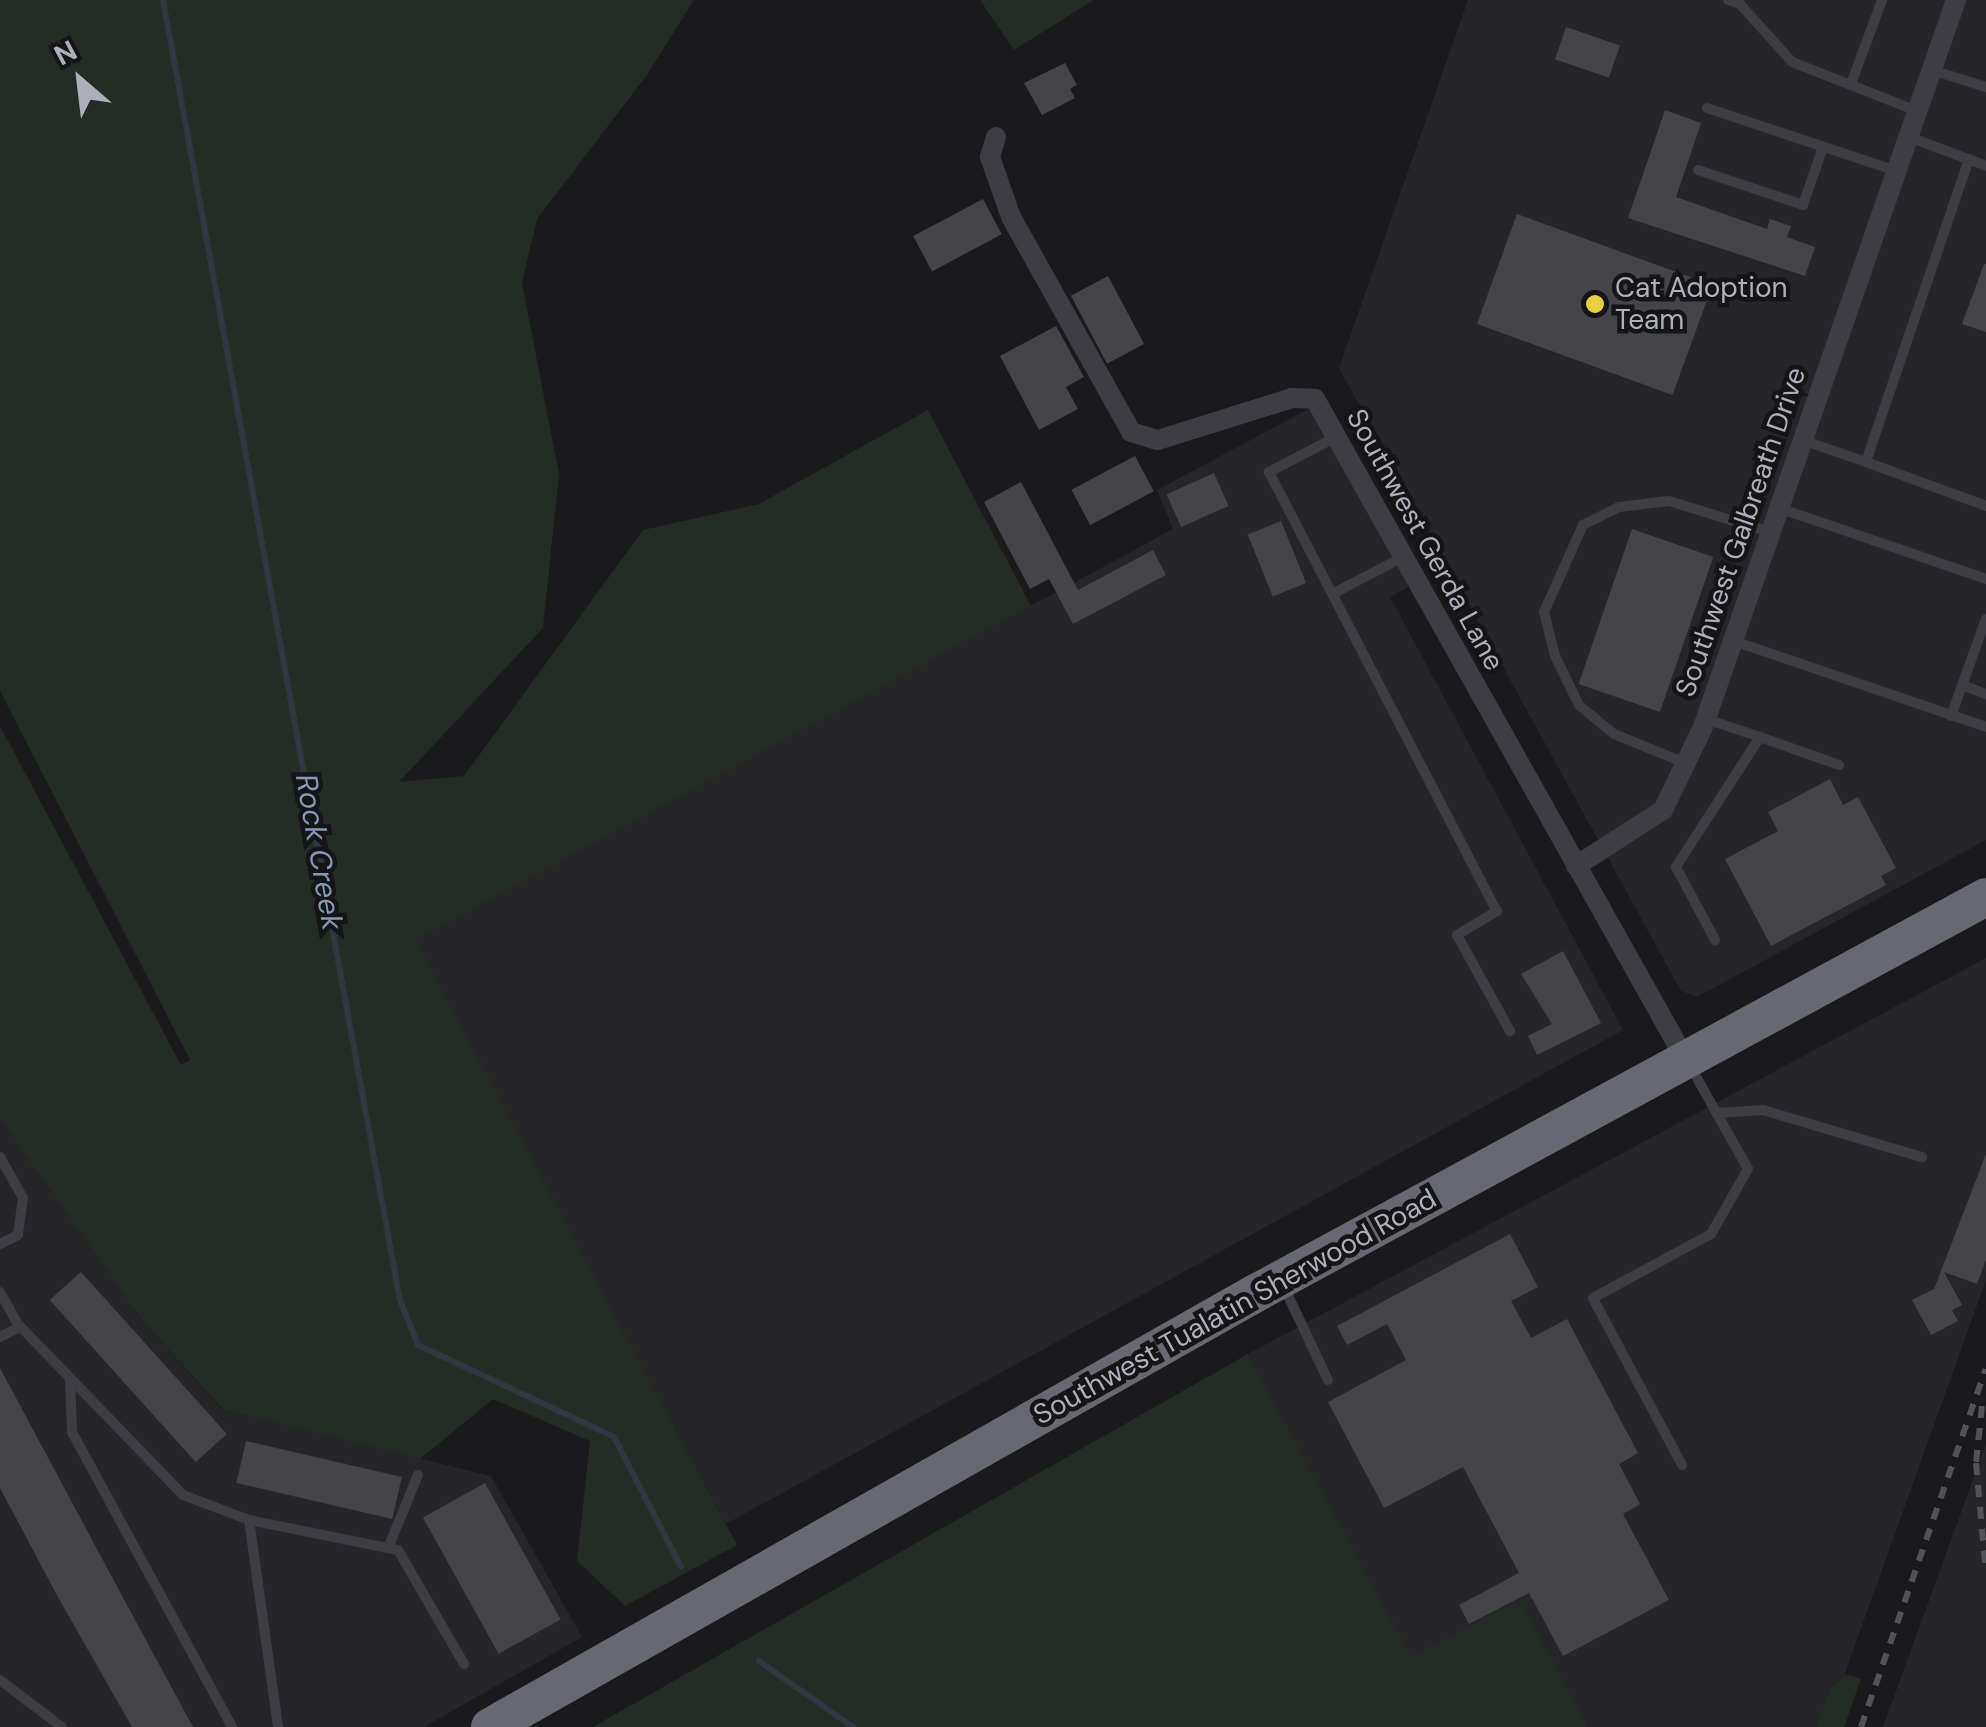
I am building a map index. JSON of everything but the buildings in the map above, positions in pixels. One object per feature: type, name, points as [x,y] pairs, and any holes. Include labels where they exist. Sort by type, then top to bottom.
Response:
[{"type":"highway","name":"Southwest Tualatin Sherwood Road","points":[[490,1727],[1281,1279],[1986,897]]},
{"type":"street","name":"Southwest Galbreath Drive","points":[[1576,866],[1663,810],[1706,719],[1956,0]]},
{"type":"street","name":"Southwest Gerda Lane","points":[[996,137],[990,157],[1011,217],[1131,432],[1158,440],[1292,398],[1315,399],[1686,1060]]},
{"type":"lane","points":[[1728,0],[1740,4],[1792,62],[1917,110]]},
{"type":"lane","points":[[1851,84],[1882,0]]},
{"type":"lane","points":[[1931,70],[1986,87]]},
{"type":"lane","points":[[1707,108],[1896,171]]},
{"type":"lane","points":[[1908,136],[1986,166]]},
{"type":"lane","points":[[1698,170],[1803,206],[1823,146]]},
{"type":"lane","points":[[1866,462],[1969,160]]},
{"type":"lane","points":[[1336,437],[1269,472],[1498,911],[1457,935],[1510,1031]]},
{"type":"lane","points":[[1802,440],[1986,506]]},
{"type":"lane","points":[[1686,763],[1614,734],[1579,705],[1555,656],[1544,612],[1583,525],[1619,506],[1669,501],[1770,532]]},
{"type":"lane","points":[[1779,508],[1986,579]]},
{"type":"lane","points":[[1334,594],[1403,558]]},
{"type":"lane","points":[[1951,716],[1986,619]]},
{"type":"lane","points":[[1733,641],[1986,727]]},
{"type":"lane","points":[[1962,686],[1986,694]]},
{"type":"lane","points":[[1706,719],[1840,765]]},
{"type":"lane","points":[[1715,940],[1676,867],[1760,737]]},
{"type":"lane","points":[[1682,1466],[1593,1298],[1711,1234],[1748,1170],[1686,1060]]},
{"type":"lane","points":[[1717,1113],[1764,1110],[1922,1157]]},
{"type":"lane","points":[[0,1157],[23,1198],[18,1235],[0,1244]]},
{"type":"lane","points":[[1281,1279],[1328,1380]]},
{"type":"lane","points":[[0,1292],[20,1326],[182,1494],[250,1520],[398,1550],[464,1664]]},
{"type":"lane","points":[[0,1338],[20,1326]]},
{"type":"lane","points":[[70,1379],[72,1432],[232,1727]]},
{"type":"lane","points":[[388,1548],[418,1475]]},
{"type":"lane","points":[[250,1520],[278,1727]]},
{"type":"lane","points":[[0,1680],[62,1727]]},
{"type":"shaded area","points":[[0,0],[694,0],[647,75],[537,219],[522,283],[559,474],[543,628],[399,782],[464,776],[643,530],[759,504],[928,410],[1031,606],[415,940],[737,1545],[625,1606],[577,1561],[590,1441],[493,1399],[420,1459],[223,1410],[141,1319],[0,1119],[0,726],[181,1065],[190,1060],[0,691]]},
{"type":"shaded area","points":[[980,0],[1094,0],[1014,50]]},
{"type":"shaded area","points":[[1468,0],[1986,0],[1986,840],[1697,997],[1681,991],[1339,368]]},
{"type":"shaded area","points":[[1327,399],[1424,578],[1390,597],[1623,1030],[726,1524],[414,940],[1173,529],[1157,490]]},
{"type":"shaded area","points":[[1986,958],[1986,1280],[1845,1673],[1830,1689],[1816,1727],[1589,1727],[1524,1608],[1411,1658],[1248,1354]]},
{"type":"shaded area","points":[[0,1119],[141,1319],[222,1410],[491,1476],[582,1637],[424,1727],[0,1727]]},
{"type":"shaded area","points":[[1248,1354],[1411,1657],[1511,1604],[1524,1608],[1589,1727],[593,1727]]},
{"type":"shaded area","points":[[1986,1444],[1986,1727],[1883,1727]]},
{"type":"shaded area","points":[[1845,1674],[1861,1679],[1844,1727],[1816,1727],[1830,1689]]},
{"type":"waterway","name":"Rock Creek","points":[[163,0],[400,1300],[418,1345],[614,1437],[681,1567]]},
{"type":"waterway","name":"Rock Creek","points":[[759,1661],[853,1727]]},
{"type":"railway","points":[[1861,1727],[1986,1369]]},
{"type":"railway","points":[[1982,1406],[1976,1463],[1986,1573]]},
{"type":"place","name":"Cat Adoption Team","points":[[1595,304]]}]
